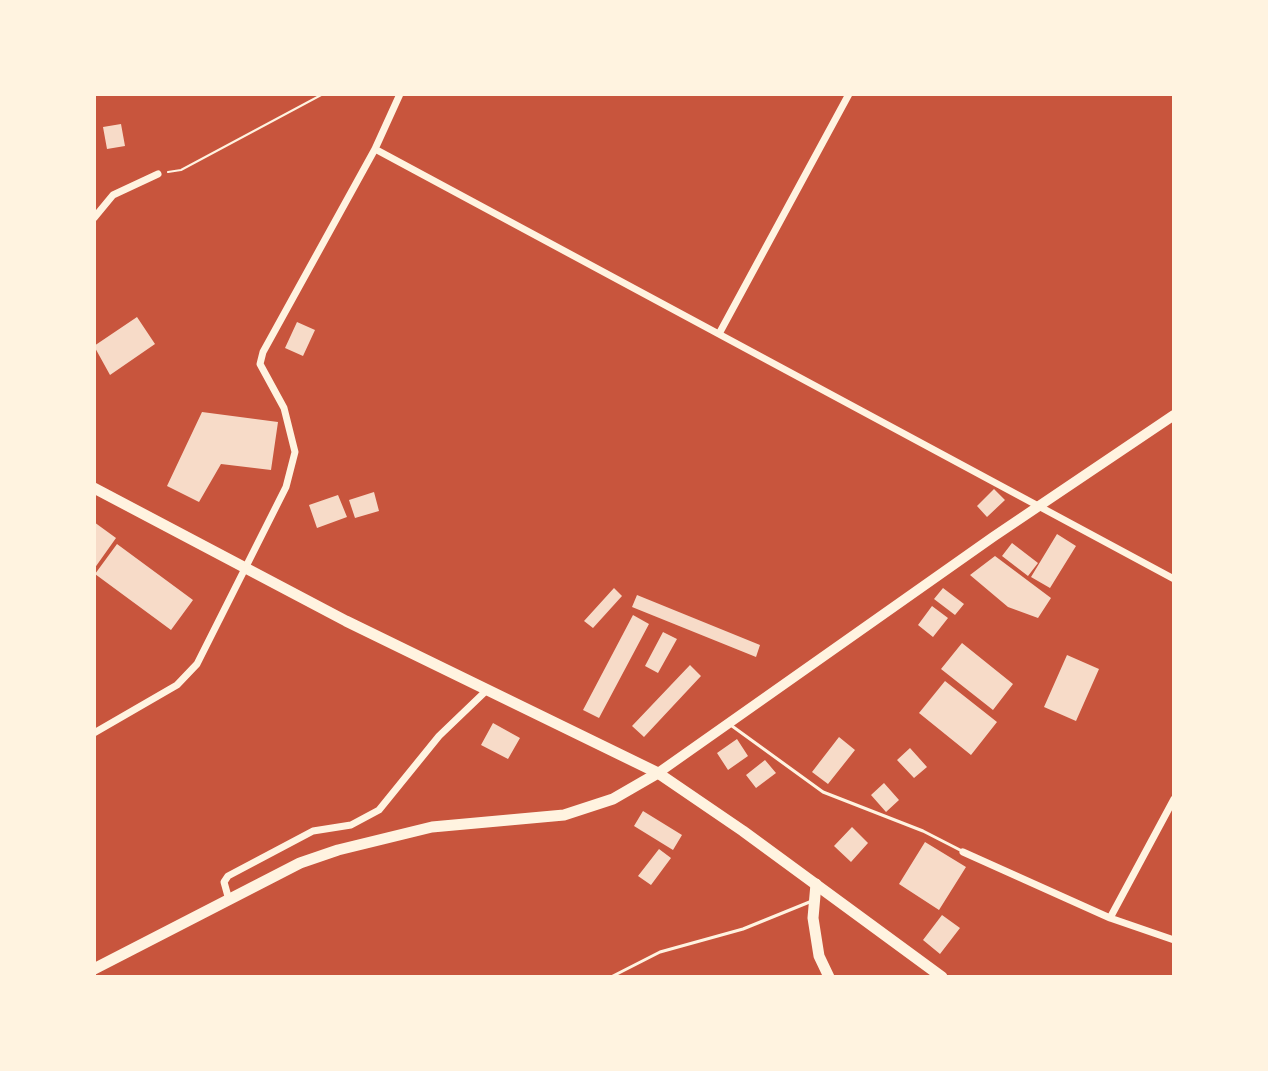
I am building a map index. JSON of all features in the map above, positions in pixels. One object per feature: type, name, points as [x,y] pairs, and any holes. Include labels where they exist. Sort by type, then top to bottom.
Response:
[{"type":"main road","points":[[94,969],[300,863],[338,850],[432,827],[564,815],[613,799],[658,773],[1040,505],[1174,415]]},
{"type":"main road","points":[[94,488],[244,567],[658,773],[942,977]]},
{"type":"main road","points":[[816,884],[813,901],[819,956],[829,977]]},
{"type":"street","points":[[94,733],[177,685],[197,664],[286,487],[295,452],[284,408],[260,364],[263,352],[375,149],[400,94]]},
{"type":"street","points":[[720,332],[849,94]]},
{"type":"street","points":[[375,149],[1174,579]]},
{"type":"street","points":[[94,218],[113,195],[158,174]]},
{"type":"street","points":[[229,900],[224,882],[228,876],[313,831],[351,825],[379,810],[439,736],[488,689]]},
{"type":"street","points":[[1110,918],[1174,799]]},
{"type":"street","points":[[963,852],[1110,918],[1174,940]]},
{"type":"lane","points":[[728,723],[823,792],[923,831],[963,852]]},
{"type":"lane","points":[[611,977],[660,952],[743,929],[813,901]]},
{"type":"path","points":[[158,174],[181,170],[323,94]]},
{"type":"building","points":[[121,124],[125,146],[107,149],[103,127]]},
{"type":"building","points":[[137,317],[155,344],[110,375],[94,346]]},
{"type":"building","points":[[297,322],[315,330],[303,356],[285,348]]},
{"type":"building","points":[[202,412],[278,422],[271,470],[221,464],[199,502],[167,486]]},
{"type":"building","points":[[994,489],[1005,500],[987,517],[977,506]]},
{"type":"building","points":[[374,492],[379,511],[355,518],[349,500]]},
{"type":"building","points":[[338,495],[347,517],[317,528],[309,505]]},
{"type":"building","points":[[94,522],[116,538],[94,569]]},
{"type":"building","points":[[1057,534],[1076,546],[1050,588],[1031,577]]},
{"type":"building","points":[[1012,543],[1038,563],[1028,576],[1002,556]]},
{"type":"building","points":[[117,544],[193,600],[171,630],[95,574]]},
{"type":"building","points":[[995,556],[1051,598],[1038,618],[1008,607],[970,575]]},
{"type":"building","points":[[614,588],[622,596],[593,628],[584,621]]},
{"type":"building","points":[[943,588],[964,604],[955,615],[934,599]]},
{"type":"building","points":[[637,595],[760,645],[756,657],[632,607]]},
{"type":"building","points":[[932,606],[948,618],[933,637],[918,625]]},
{"type":"building","points":[[633,615],[649,624],[599,718],[583,710]]},
{"type":"building","points":[[663,632],[677,639],[658,673],[645,666]]},
{"type":"building","points":[[962,643],[1013,684],[993,710],[941,669]]},
{"type":"building","points":[[1067,655],[1099,669],[1076,721],[1044,707]]},
{"type":"building","points":[[690,665],[701,676],[644,737],[632,726]]},
{"type":"building","points":[[945,681],[997,722],[971,755],[919,713]]},
{"type":"building","points":[[493,723],[520,738],[508,759],[481,745]]},
{"type":"building","points":[[839,737],[855,750],[828,784],[812,772]]},
{"type":"building","points":[[737,739],[748,756],[728,770],[717,753]]},
{"type":"building","points":[[910,748],[927,767],[914,778],[897,760]]},
{"type":"building","points":[[765,760],[776,773],[756,788],[746,775]]},
{"type":"building","points":[[884,783],[899,800],[886,812],[871,795]]},
{"type":"building","points":[[643,811],[682,835],[673,850],[634,826]]},
{"type":"building","points":[[852,827],[868,843],[851,862],[834,846]]},
{"type":"building","points":[[925,842],[966,867],[939,910],[899,884]]},
{"type":"building","points":[[659,849],[671,858],[651,885],[638,876]]},
{"type":"building","points":[[942,915],[960,928],[940,954],[923,940]]}]
